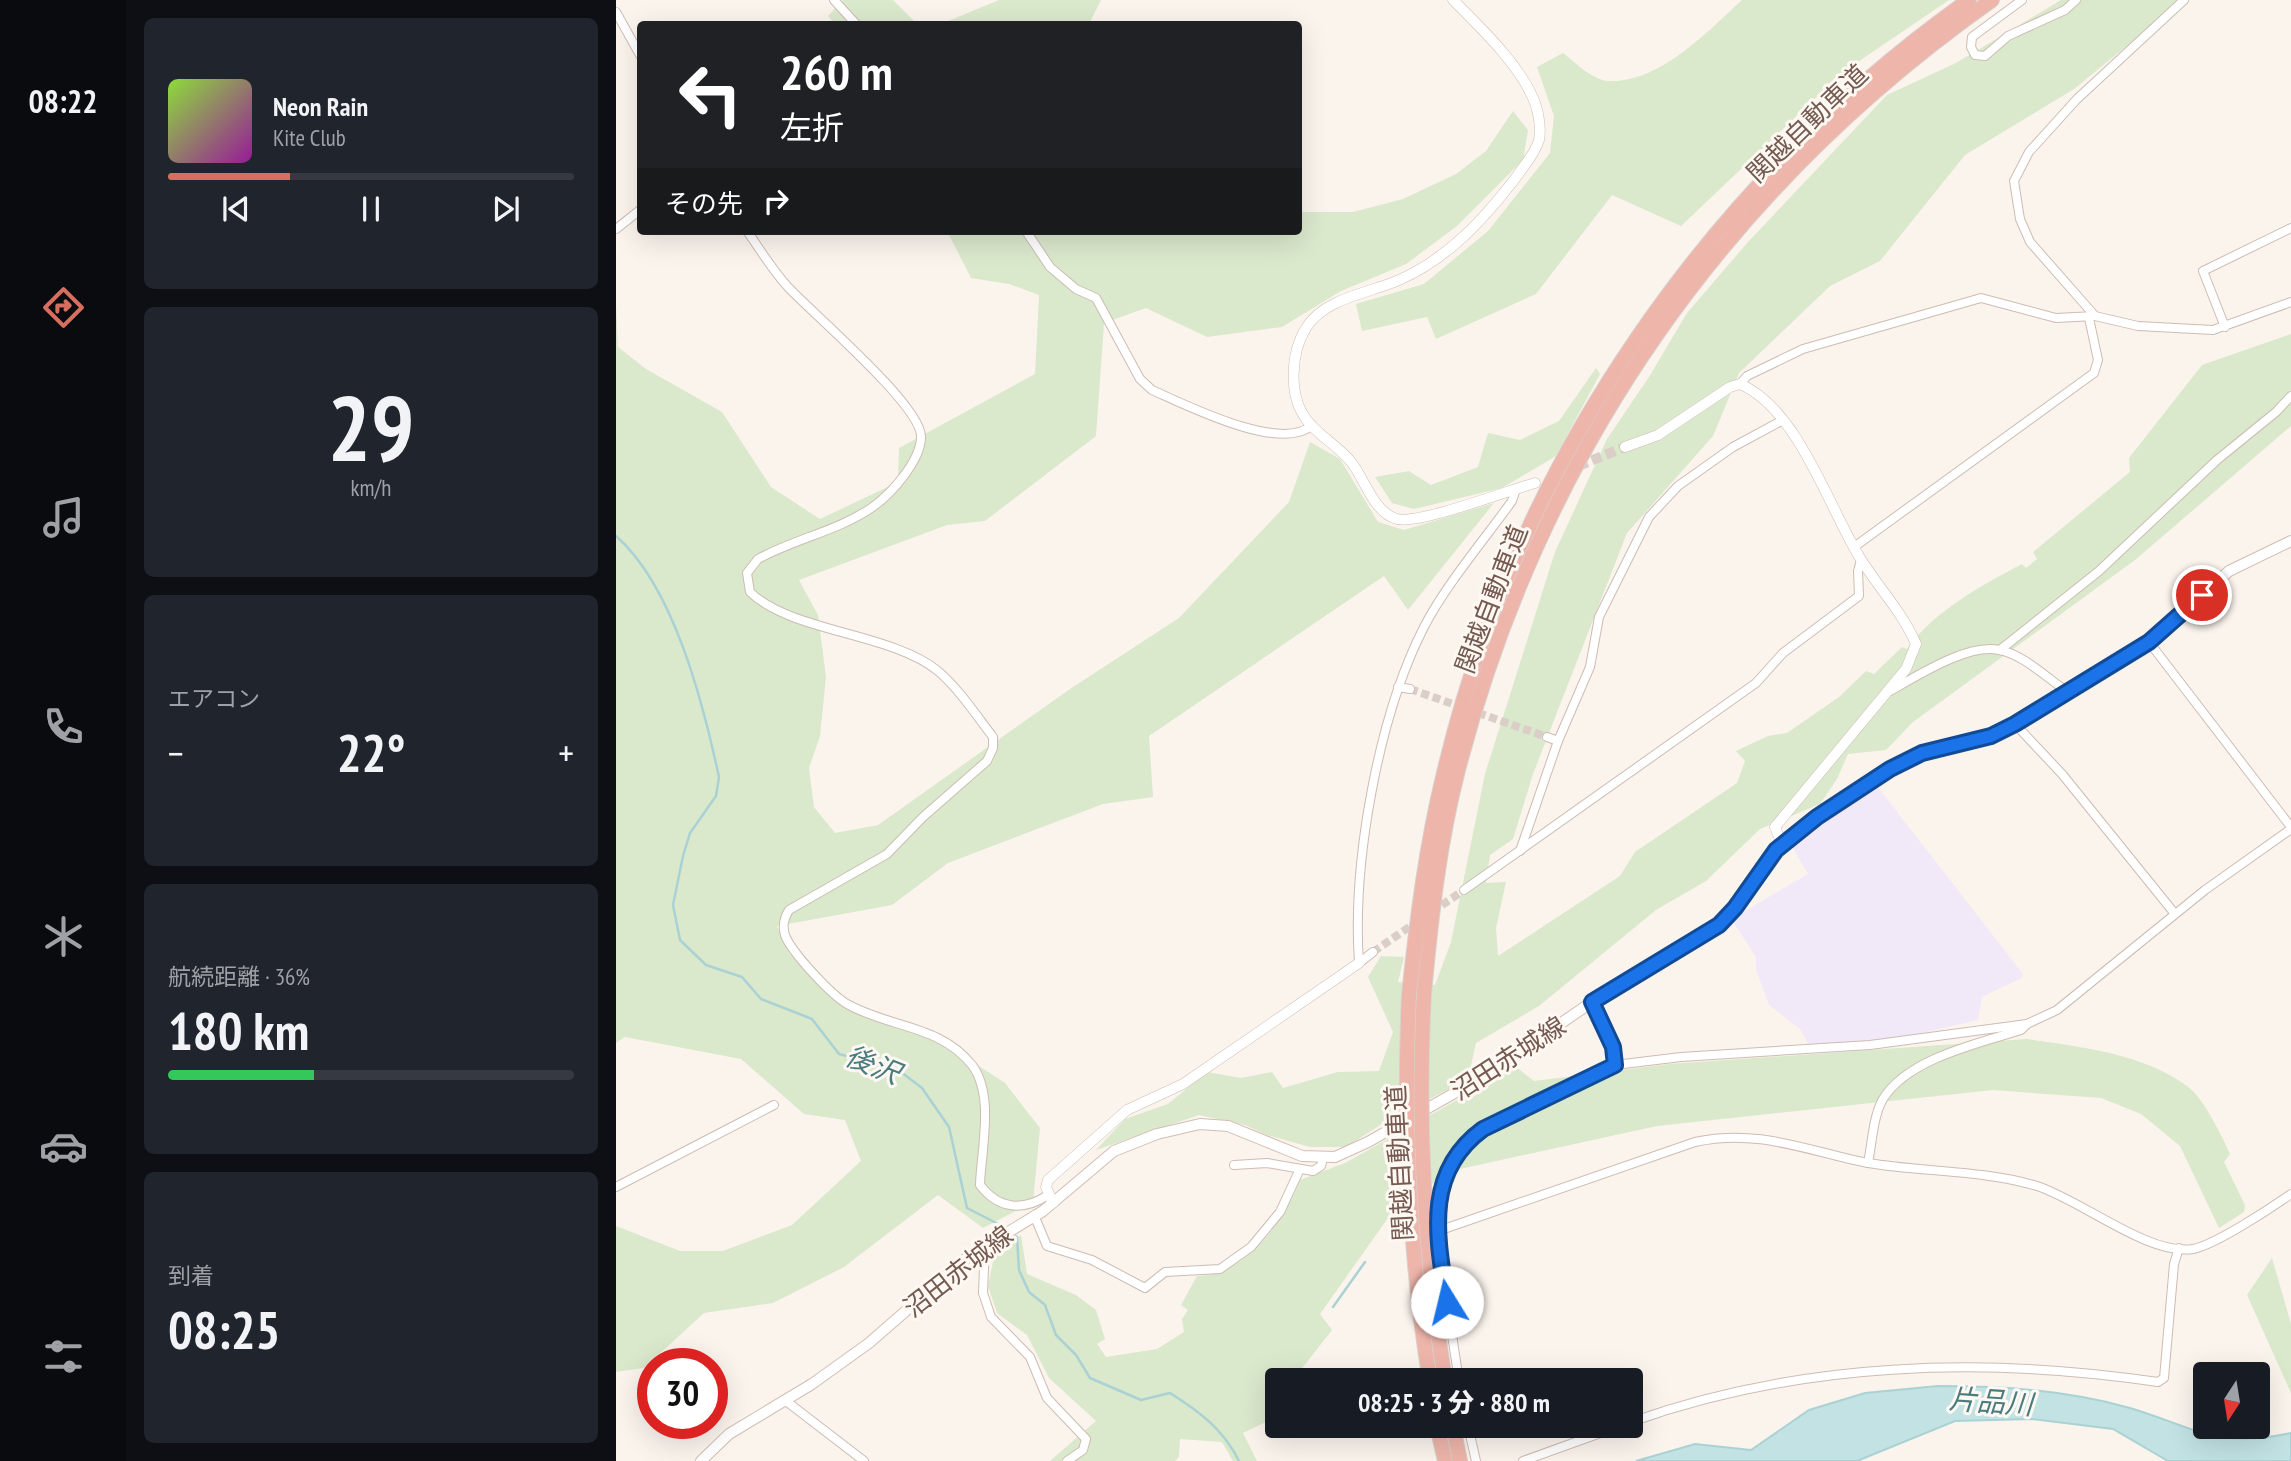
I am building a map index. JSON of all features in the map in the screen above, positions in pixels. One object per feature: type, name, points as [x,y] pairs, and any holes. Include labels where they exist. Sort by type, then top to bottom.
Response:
[{"type":"highway","name":"関越自動車道","points":[[1428,1368],[1413,1254],[1405,1079],[1416,994],[1429,843],[1466,692],[1517,556],[1575,436],[1645,325],[1688,266],[1734,212],[1839,104],[1969,0]]},
{"type":"highway","name":"関越自動車道","points":[[1443,1368],[1427,1250],[1421,1165],[1416,994],[1458,772],[1480,696],[1529,560],[1587,442],[1659,329],[1741,223],[1869,95],[1992,0]]},
{"type":"highway","points":[[1440,1438],[1445,1461]]},
{"type":"highway","points":[[1456,1438],[1461,1461]]},
{"type":"main road","name":"沼田赤城線","points":[[701,1461],[729,1434],[786,1401],[869,1343],[985,1244],[1029,1218],[1114,1151],[1169,1130],[1200,1124],[1228,1126],[1291,1153],[1323,1158],[1359,1147],[1481,1078],[1592,1002],[1719,925],[1782,844],[1890,769],[1922,753],[1991,736],[2015,724],[2149,642],[2218,579],[2291,541]]},
{"type":"street","points":[[834,0],[853,21]]},
{"type":"street","points":[[1453,0],[1494,43],[1535,103],[1539,138],[1534,153],[1495,204],[1443,255],[1398,280],[1334,305],[1307,326],[1300,338],[1294,368],[1297,405],[1312,425],[1351,462],[1379,506],[1401,520],[1535,483]]},
{"type":"street","points":[[2022,0],[1972,37],[1971,47],[1976,55],[1985,56],[2008,36],[2065,10],[2076,0]]},
{"type":"street","points":[[1854,547],[2094,373],[2098,360],[2092,317],[2030,242],[2017,206],[2014,181],[2029,152],[2045,132],[2184,0]]},
{"type":"street","points":[[616,12],[637,50]]},
{"type":"street","points":[[616,229],[637,212]]},
{"type":"street","points":[[2225,327],[2203,271],[2291,228]]},
{"type":"street","points":[[750,235],[785,284],[896,395],[920,429],[922,438],[912,461],[891,493],[871,508],[758,559],[747,573],[750,592],[765,604],[785,613],[894,650],[937,670],[993,737],[993,748],[987,761],[923,817],[887,854],[789,910],[783,919],[785,935],[820,979],[846,1004],[949,1041],[973,1067],[984,1106],[981,1185],[987,1194],[1016,1207],[1051,1199],[1048,1180],[1127,1110],[1183,1084],[1373,952]]},
{"type":"street","points":[[1029,235],[1050,267],[1076,289],[1096,298],[1140,379],[1152,390],[1248,429],[1286,433],[1312,425]]},
{"type":"street","points":[[1625,447],[1658,435],[1716,395],[1740,384],[1747,376],[1803,349],[1981,298],[2056,318],[2092,317],[2150,327],[2198,330],[2225,327],[2291,302]]},
{"type":"street","points":[[1740,384],[1764,398],[1802,447],[1861,560],[1910,631],[1916,645],[1906,670],[1775,827],[1782,844]]},
{"type":"street","points":[[2000,650],[2099,571],[2217,460],[2276,412],[2291,396]]},
{"type":"street","points":[[1520,851],[1558,741],[1590,667],[1599,617],[1649,517],[1678,486],[1733,447],[1783,420]]},
{"type":"street","points":[[1359,963],[1363,869],[1374,775],[1398,687],[1425,624],[1511,501],[1516,489]]},
{"type":"street","points":[[1464,890],[1756,683],[1783,653],[1854,601],[1860,592],[1858,570],[1861,560]]},
{"type":"street","points":[[1457,1368],[1439,1249],[1441,1230],[1438,1196],[1464,1143],[1483,1129],[1615,1065],[1681,1057],[1870,1045],[2027,1024],[2057,1010],[2175,915],[2291,828],[2149,642]]},
{"type":"street","points":[[1882,696],[1954,658],[1986,649],[2000,650],[2068,692]]},
{"type":"street","points":[[1398,687],[1410,689]]},
{"type":"street","points":[[2015,724],[2062,774],[2175,915]]},
{"type":"street","points":[[1547,737],[1558,741]]},
{"type":"street","points":[[1592,1002],[1613,1047],[1615,1065]]},
{"type":"street","points":[[1868,1163],[1882,1101],[1899,1081],[1953,1051],[2021,1030],[2027,1024]]},
{"type":"street","points":[[616,1187],[774,1105]]},
{"type":"street","points":[[1441,1230],[1695,1142],[1738,1135],[1868,1163],[2034,1185],[2063,1196],[2141,1238],[2179,1248],[2192,1249],[2211,1241],[2291,1194]]},
{"type":"street","points":[[1234,1165],[1267,1163],[1299,1171],[1313,1171],[1321,1166],[1323,1158]]},
{"type":"street","points":[[1029,1218],[1047,1246],[1092,1260],[1145,1288],[1166,1272],[1220,1269],[1251,1247],[1280,1212],[1299,1171]]},
{"type":"street","points":[[985,1244],[984,1293],[991,1317],[1030,1357],[1046,1398],[1086,1439],[1083,1450],[1067,1461]]},
{"type":"street","points":[[1643,1418],[1692,1400],[1759,1387],[1889,1369],[2081,1370],[2158,1382],[2164,1378],[2174,1264],[2179,1248]]},
{"type":"street","points":[[786,1401],[864,1461]]},
{"type":"street","points":[[1471,1438],[1476,1461]]},
{"type":"street","points":[[1523,1461],[1587,1438]]},
{"type":"shaded area","points":[[1877,786],[2023,974],[2022,978],[1982,997],[1978,1020],[1905,1037],[1812,1046],[1808,1044],[1800,1029],[1769,1005],[1756,970],[1756,957],[1731,919],[1808,874],[1791,845]]},
{"type":"green space","points":[[843,0],[893,0],[914,21],[832,21],[828,16]]},
{"type":"green space","points":[[999,0],[1101,0],[1090,21],[948,21]]},
{"type":"green space","points":[[1742,0],[1949,0],[1843,72],[1681,226],[1612,195],[1536,294],[1436,339],[1427,317],[1362,331],[1356,304],[1424,284],[1488,231],[1550,153],[1554,116],[1537,67],[1563,53],[1584,70],[1603,80],[1628,79],[1647,74],[1682,53]]},
{"type":"green space","points":[[2061,0],[2183,0],[2074,89],[1965,155],[1880,261],[1830,286],[1739,373],[1713,436],[1627,533],[1533,774],[1513,839],[1490,855],[1486,883],[1506,882],[1496,928],[1498,956],[1620,876],[1635,852],[1737,783],[1745,761],[1736,751],[1768,736],[1787,733],[1839,697],[1866,671],[1874,674],[1902,647],[1907,649],[1930,623],[1959,600],[2022,564],[2026,568],[2037,559],[2033,552],[2130,472],[2129,458],[2202,365],[2291,334],[2291,426],[2135,560],[1913,722],[1886,750],[1848,754],[1837,779],[1820,804],[1760,829],[1706,881],[1656,910],[1539,1006],[1476,1043],[1468,1079],[1385,1122],[1346,1147],[1310,1147],[1267,1135],[1245,1125],[1199,1115],[1096,1150],[1125,1119],[1168,1104],[1207,1072],[1241,1078],[1272,1072],[1283,1088],[1338,1072],[1379,1071],[1393,1032],[1368,977],[1381,956],[1404,957],[1398,982],[1435,985],[1451,942],[1485,774],[1555,552],[1607,439],[1649,377],[1687,313],[1748,242],[1887,95],[1956,63]]},
{"type":"green space","points":[[1513,111],[1528,130],[1523,160],[1457,226],[1406,264],[1341,291],[1282,327],[1207,337],[1146,308],[1104,323],[1096,436],[985,521],[947,525],[799,580],[818,615],[826,677],[820,736],[809,768],[814,807],[835,833],[878,825],[1070,689],[1179,618],[1289,502],[1310,442],[1340,459],[1378,522],[1404,530],[1494,503],[1408,610],[1384,576],[1149,736],[1153,797],[1103,804],[948,863],[892,905],[777,926],[789,953],[842,1006],[945,1044],[1005,1083],[1040,1128],[1033,1202],[983,1228],[938,1195],[844,1267],[773,1303],[704,1313],[666,1348],[637,1348],[637,1369],[616,1372],[616,1226],[680,1251],[723,1251],[792,1225],[861,1161],[845,1120],[804,1114],[741,1059],[625,1037],[616,1043],[616,303],[618,347],[646,369],[722,412],[771,487],[820,519],[898,482],[899,448],[1035,374],[1039,295],[1009,284],[971,278],[949,235],[1302,235],[1302,212],[1353,212],[1403,199],[1456,174],[1486,151]]},
{"type":"green space","points":[[1596,368],[1600,374],[1556,456],[1502,488],[1414,509],[1392,503],[1375,477],[1409,471],[1431,485],[1478,467],[1488,433],[1520,440],[1559,421]]},
{"type":"green space","points":[[2027,1039],[2110,1053],[2150,1066],[2193,1091],[2206,1108],[2230,1154],[2224,1162],[2245,1205],[2244,1212],[2219,1228],[2180,1146],[2141,1114],[2101,1098],[1993,1090],[1657,1126],[1460,1169],[1400,1201],[1320,1314],[1332,1330],[1302,1368],[1265,1368],[1265,1422],[1243,1433],[1257,1461],[1233,1461],[1222,1442],[1180,1439],[1179,1457],[1175,1461],[1050,1461],[1096,1421],[1049,1378],[1027,1335],[997,1313],[988,1286],[995,1252],[1021,1235],[1027,1274],[1076,1295],[1096,1310],[1105,1339],[1097,1344],[1106,1357],[1157,1349],[1184,1332],[1182,1319],[1188,1310],[1181,1305],[1197,1276],[1215,1274],[1231,1267],[1261,1243],[1284,1212],[1300,1180],[1345,1163],[1516,1067],[1534,1081],[1669,1064]]},
{"type":"green space","points":[[2272,1258],[2291,1324],[2291,1393],[2247,1295]]},
{"type":"water","name":"片品川","points":[[1938,1386],[2011,1388],[2059,1393],[2130,1408],[2193,1430],[2193,1439],[2270,1439],[2270,1436],[2291,1433],[2291,1461],[2168,1461],[2113,1429],[2032,1419],[1955,1421],[1857,1461],[1636,1461],[1695,1444],[1751,1450],[1809,1410],[1865,1393]]},
{"type":"waterway","name":"後沢","points":[[616,536],[636,558],[670,615],[695,682],[719,777],[716,796],[690,833],[683,856],[673,905],[680,940],[706,965],[742,977],[761,999],[812,1019],[839,1054],[897,1069],[922,1088],[949,1127],[967,1208],[1008,1229]]},
{"type":"waterway","name":"後沢","points":[[1013,1234],[1017,1237],[1019,1270],[1029,1292],[1045,1305],[1056,1335],[1076,1355],[1090,1378],[1141,1400],[1170,1393],[1210,1422],[1239,1461]]},
{"type":"waterway","points":[[1333,1307],[1365,1262]]},
{"type":"tunnel","points":[[1578,466],[1625,447]]},
{"type":"tunnel","points":[[1410,689],[1547,737]]},
{"type":"tunnel","points":[[1432,912],[1464,890]]},
{"type":"tunnel","points":[[1373,952],[1418,921]]},
{"type":"route","points":[[1447,1302],[1439,1249],[1441,1230],[1438,1196],[1442,1183],[1464,1143],[1483,1129],[1615,1065],[1613,1047],[1592,1002],[1719,925],[1735,908],[1776,850],[1817,817],[1890,769],[1922,753],[1991,736],[2015,724],[2149,642],[2202,595]]}]
